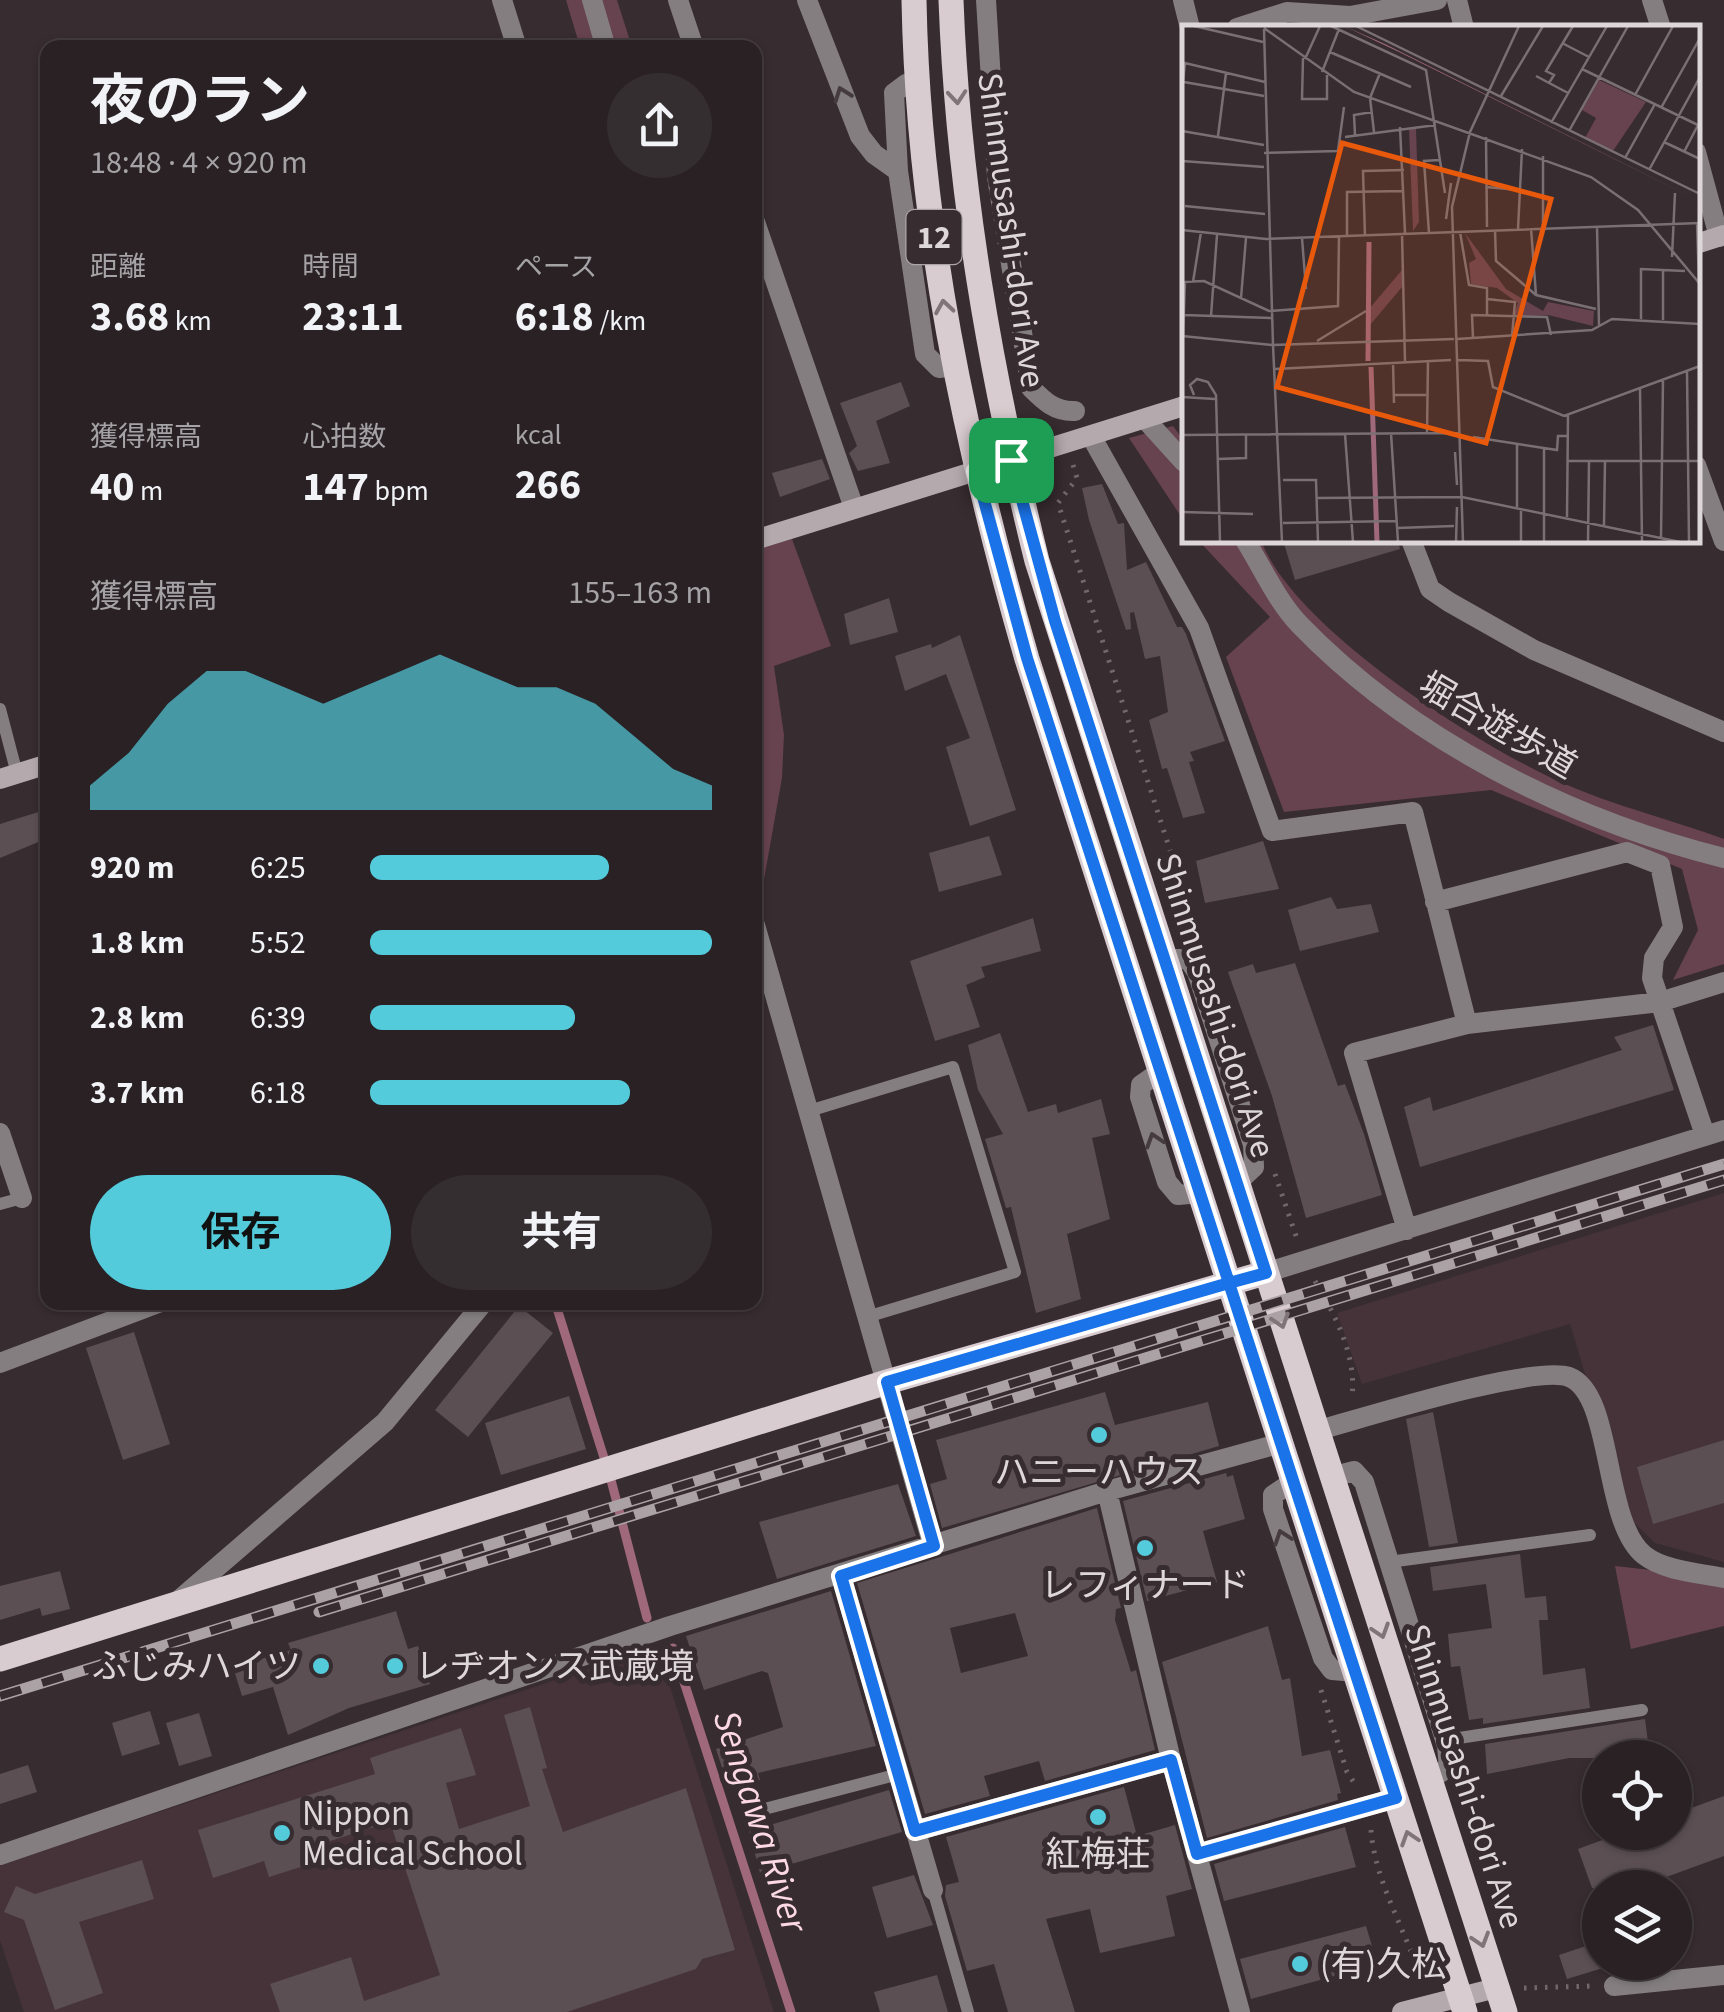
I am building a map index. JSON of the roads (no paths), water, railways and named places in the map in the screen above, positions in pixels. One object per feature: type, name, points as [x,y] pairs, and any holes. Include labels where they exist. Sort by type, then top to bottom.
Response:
[{"type":"main road","name":"Shinmusashi-dori Ave","points":[[914,0],[930,208],[954,366],[976,471],[1027,658],[1463,2005]]},
{"type":"main road","name":"Shinmusashi-dori Ave","points":[[951,0],[968,213],[1011,460],[1036,561],[1501,2000]]},
{"type":"main road","points":[[0,1659],[887,1382],[1266,1273]]},
{"type":"street","points":[[502,0],[515,40]]},
{"type":"street","points":[[592,0],[604,40]]},
{"type":"street","points":[[678,0],[691,40]]},
{"type":"street","points":[[807,0],[860,136],[874,154],[898,171]]},
{"type":"street","points":[[986,0],[997,177],[1031,388],[1046,403],[1074,411]]},
{"type":"street","points":[[1183,0],[1189,25]]},
{"type":"street","points":[[1246,25],[1287,12],[1350,16],[1438,0]]},
{"type":"street","points":[[1457,0],[1463,25]]},
{"type":"street","points":[[1652,0],[1660,25]]},
{"type":"street","points":[[918,83],[906,84],[894,94],[898,171],[925,354],[939,368],[954,366]]},
{"type":"street","points":[[1699,162],[1722,236]]},
{"type":"street","points":[[762,242],[854,508]]},
{"type":"street","points":[[762,538],[1182,407]]},
{"type":"street","points":[[1145,419],[1182,460]]},
{"type":"street","points":[[1090,436],[1199,628],[1272,831],[1413,812],[1467,1024]]},
{"type":"street","points":[[1699,473],[1724,540]]},
{"type":"street","name":"堀合遊歩道","points":[[1246,542],[1297,622],[1415,722],[1532,790],[1724,858]]},
{"type":"street","points":[[1412,542],[1430,589],[1450,602],[1534,650],[1724,732]]},
{"type":"street","points":[[9,777],[40,767]]},
{"type":"street","points":[[1266,1273],[1715,1132],[1652,978],[1654,958],[1673,927],[1660,864],[1627,852],[1435,902]]},
{"type":"street","points":[[762,950],[934,1546]]},
{"type":"street","points":[[1408,1230],[1354,1053],[1467,1024],[1660,1002],[1724,982]]},
{"type":"street","points":[[0,1134],[22,1198]]},
{"type":"street","points":[[0,1362],[140,1310]]},
{"type":"street","points":[[175,1604],[385,1422],[477,1310]]},
{"type":"street","points":[[1316,1432],[1459,1393],[1546,1376],[1570,1378],[1589,1395],[1630,1540],[1660,1564],[1724,1578]]},
{"type":"street","points":[[0,1855],[670,1626],[1107,1491],[1282,1443]]},
{"type":"street","points":[[1331,1477],[1354,1470],[1360,1475],[1389,1562],[1446,1740],[1449,1767],[1430,1780]]},
{"type":"street","points":[[1107,1491],[1171,1760],[1240,2012]]},
{"type":"street","points":[[841,1576],[933,1890]]},
{"type":"street","points":[[915,1831],[1171,1760]]},
{"type":"street","points":[[1197,1854],[1396,1798]]},
{"type":"street","points":[[1614,1986],[1724,1974]]},
{"type":"street","points":[[1402,2012],[1501,2000]]},
{"type":"lane","points":[[0,710],[9,777]]},
{"type":"lane","points":[[809,1111],[952,1067],[1015,1272],[870,1316]]},
{"type":"lane","points":[[0,1204],[22,1198]]},
{"type":"lane","points":[[1389,1562],[1590,1535]]},
{"type":"lane","points":[[1446,1740],[1642,1710]]},
{"type":"lane","points":[[748,1814],[899,1774]]},
{"type":"lane","points":[[933,1890],[968,2012]]},
{"type":"waterway","name":"Sengawa River","points":[[558,1310],[611,1480],[647,1618]]},
{"type":"waterway","name":"Sengawa River","points":[[673,1648],[791,2012]]},
{"type":"railway","points":[[0,1696],[1724,1164]]},
{"type":"railway","points":[[319,1612],[1724,1180]]},
{"type":"place","name":"ハニーハウス","points":[[1099,1435]]},
{"type":"place","name":"レフィナード","points":[[1145,1548]]},
{"type":"place","name":"ふじみハイツ","points":[[321,1666]]},
{"type":"place","name":"レヂオンス武蔵境","points":[[395,1666]]},
{"type":"place","name":"紅梅荘","points":[[1098,1817]]},
{"type":"place","name":"Nippon Medical School","points":[[282,1833]]},
{"type":"place","name":"(有)久松","points":[[1300,1964]]}]
